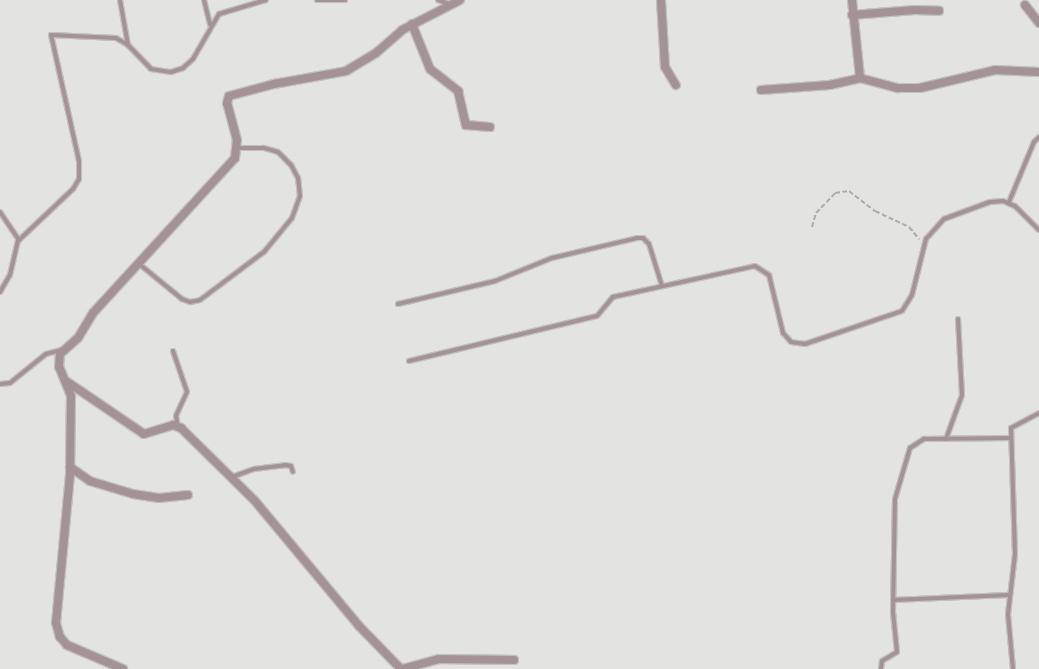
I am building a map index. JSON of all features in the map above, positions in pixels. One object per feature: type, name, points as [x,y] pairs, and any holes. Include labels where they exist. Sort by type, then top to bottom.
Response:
[{"type":"street","points":[[123,669],[67,645],[58,630],[70,467],[71,396],[58,363],[64,349],[78,338],[93,313],[232,161],[237,148],[227,103],[229,96],[274,84],[346,72],[412,24],[460,0]]},
{"type":"street","points":[[661,0],[664,67],[676,84]]},
{"type":"street","points":[[852,0],[852,16],[860,78]]},
{"type":"street","points":[[1025,4],[1039,22]]},
{"type":"street","points":[[852,16],[915,10],[939,11]]},
{"type":"street","points":[[412,24],[430,69],[459,93],[466,125],[490,127]]},
{"type":"street","points":[[761,90],[830,85],[860,78],[898,88],[920,88],[995,70],[1039,72]]},
{"type":"street","points":[[66,381],[144,434],[178,426],[255,501],[359,626],[401,669],[439,659],[514,660]]},
{"type":"street","points":[[70,467],[90,481],[133,494],[159,498],[188,495]]},
{"type":"lane","points":[[120,0],[128,44]]},
{"type":"lane","points":[[204,0],[210,24]]},
{"type":"lane","points":[[0,292],[10,275],[19,240],[73,190],[80,173],[51,35],[116,38],[128,44],[151,69],[171,72],[183,68],[193,59],[210,24],[219,14],[266,0]]},
{"type":"lane","points":[[316,0],[346,0]]},
{"type":"lane","points":[[438,0],[449,4]]},
{"type":"lane","points":[[1009,202],[1034,142],[1039,137]]},
{"type":"lane","points":[[138,263],[182,299],[190,302],[200,300],[264,252],[292,218],[300,196],[298,178],[291,165],[278,152],[264,148],[237,148]]},
{"type":"lane","points":[[408,361],[592,317],[601,313],[613,297],[760,267],[769,275],[784,333],[791,342],[805,344],[902,311],[912,295],[924,244],[931,232],[944,218],[990,202],[1009,202],[1039,230]]},
{"type":"lane","points":[[0,212],[19,240]]},
{"type":"lane","points":[[398,304],[495,281],[552,258],[637,238],[643,238],[649,244],[662,286]]},
{"type":"lane","points":[[946,439],[962,395],[958,319]]},
{"type":"lane","points":[[0,384],[13,381],[46,354],[64,349]]},
{"type":"lane","points":[[173,351],[187,392],[176,416],[178,426]]},
{"type":"lane","points":[[1013,669],[1008,595],[1015,554],[1010,438],[1014,424],[1039,413]]},
{"type":"lane","points":[[881,669],[882,661],[897,652],[893,600],[895,499],[902,470],[914,443],[924,439],[1010,438]]},
{"type":"lane","points":[[230,478],[254,469],[285,465],[291,466],[293,472]]},
{"type":"lane","points":[[893,600],[1008,595]]},
{"type":"path","points":[[812,227],[816,213],[836,193],[849,191],[875,211],[909,227],[924,244]]}]
